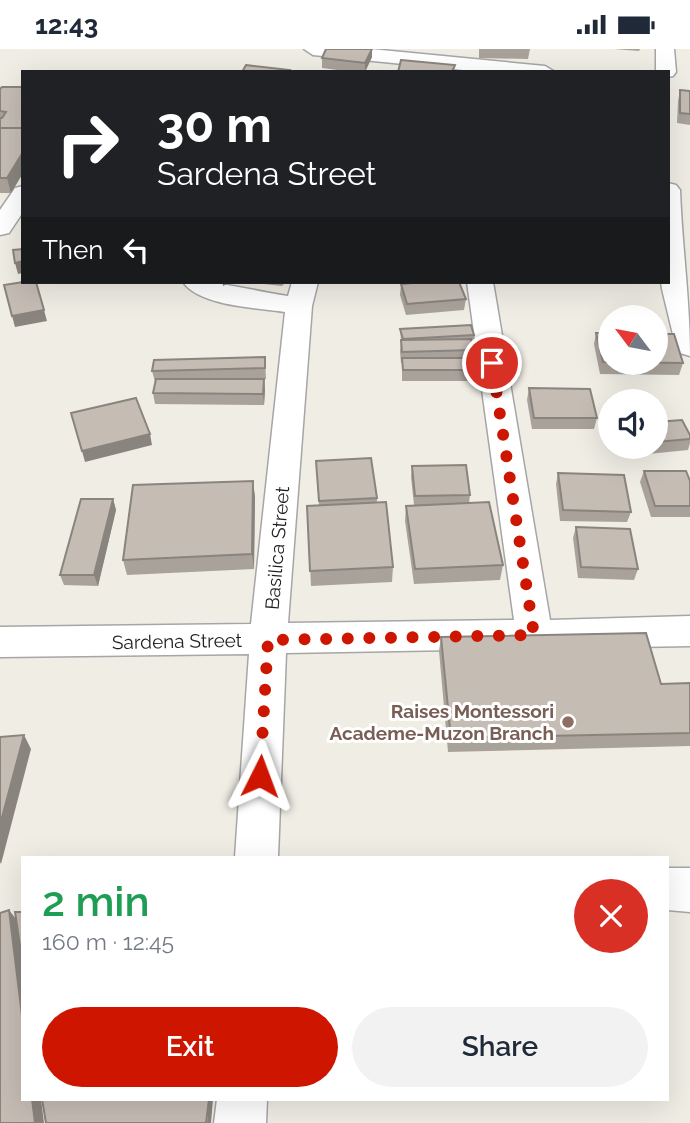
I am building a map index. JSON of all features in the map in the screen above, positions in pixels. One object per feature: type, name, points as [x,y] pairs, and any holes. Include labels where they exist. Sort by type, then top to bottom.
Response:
[{"type":"street","points":[[313,49],[388,59],[516,70]]},
{"type":"street","points":[[665,49],[669,70]]},
{"type":"street","points":[[0,227],[21,196]]},
{"type":"street","points":[[670,263],[677,313],[690,347]]},
{"type":"street","points":[[200,284],[220,294],[302,294]]},
{"type":"street","points":[[480,284],[534,635]]},
{"type":"street","name":"Basilica Street","points":[[256,856],[268,640],[302,294]]},
{"type":"street","name":"Sardena Street","points":[[0,642],[268,640],[690,631]]},
{"type":"street","points":[[669,890],[690,890]]},
{"type":"street","points":[[240,1123],[242,1101]]},
{"type":"building","points":[[326,49],[372,49],[365,63],[322,58]]},
{"type":"building","points":[[401,60],[455,65],[453,70],[398,70]]},
{"type":"building","points":[[246,65],[290,70],[243,70]]},
{"type":"building","points":[[21,87],[21,128],[0,128],[0,118],[6,112],[0,111],[0,89]]},
{"type":"building","points":[[680,90],[690,91],[690,114],[680,113]]},
{"type":"building","points":[[0,128],[21,128],[21,155],[7,178],[0,178]]},
{"type":"building","points":[[21,249],[21,262],[15,263],[13,250]]},
{"type":"building","points":[[21,282],[37,284],[44,310],[12,316],[4,285]]},
{"type":"building","points":[[401,284],[460,284],[466,299],[407,304]]},
{"type":"building","points":[[471,325],[474,335],[403,339],[400,329]]},
{"type":"building","points":[[668,334],[674,334],[683,363],[668,363]]},
{"type":"building","points":[[471,339],[473,350],[402,352],[401,340]]},
{"type":"building","points":[[265,357],[265,368],[152,371],[154,360]]},
{"type":"building","points":[[402,358],[475,358],[477,370],[403,370]]},
{"type":"building","points":[[156,379],[264,379],[263,394],[153,393]]},
{"type":"building","points":[[529,388],[590,389],[597,418],[534,418]]},
{"type":"building","points":[[136,398],[150,434],[82,451],[71,413]]},
{"type":"building","points":[[682,420],[690,439],[668,441],[668,421]]},
{"type":"building","points":[[371,458],[377,498],[319,501],[316,461]]},
{"type":"building","points":[[466,465],[470,495],[415,496],[412,466]]},
{"type":"building","points":[[644,471],[686,471],[690,481],[690,506],[655,506]]},
{"type":"building","points":[[558,473],[624,475],[631,512],[563,510]]},
{"type":"building","points":[[253,481],[252,554],[123,560],[133,485]]},
{"type":"building","points":[[81,499],[113,499],[94,575],[60,575]]},
{"type":"building","points":[[386,502],[393,567],[310,571],[307,506]]},
{"type":"building","points":[[489,502],[503,565],[415,569],[406,506]]},
{"type":"building","points":[[576,527],[630,529],[638,569],[581,567]]},
{"type":"building","name":"Raises Montessori Academe-Muzon Branch","points":[[646,633],[661,684],[690,683],[690,733],[451,738],[441,637]]},
{"type":"building","points":[[24,735],[0,825],[0,737]]},
{"type":"building","points":[[9,910],[21,1008],[21,1101],[32,1101],[35,1123],[0,1123],[0,913]]},
{"type":"building","points":[[15,912],[21,912],[21,952]]},
{"type":"building","points":[[42,1101],[209,1101],[206,1123],[46,1123]]},
{"type":"place","name":"Raises Montessori Academe-Muzon Branch","points":[[568,722]]},
{"type":"route","points":[[260,776],[268,640],[534,635],[492,363]]}]
